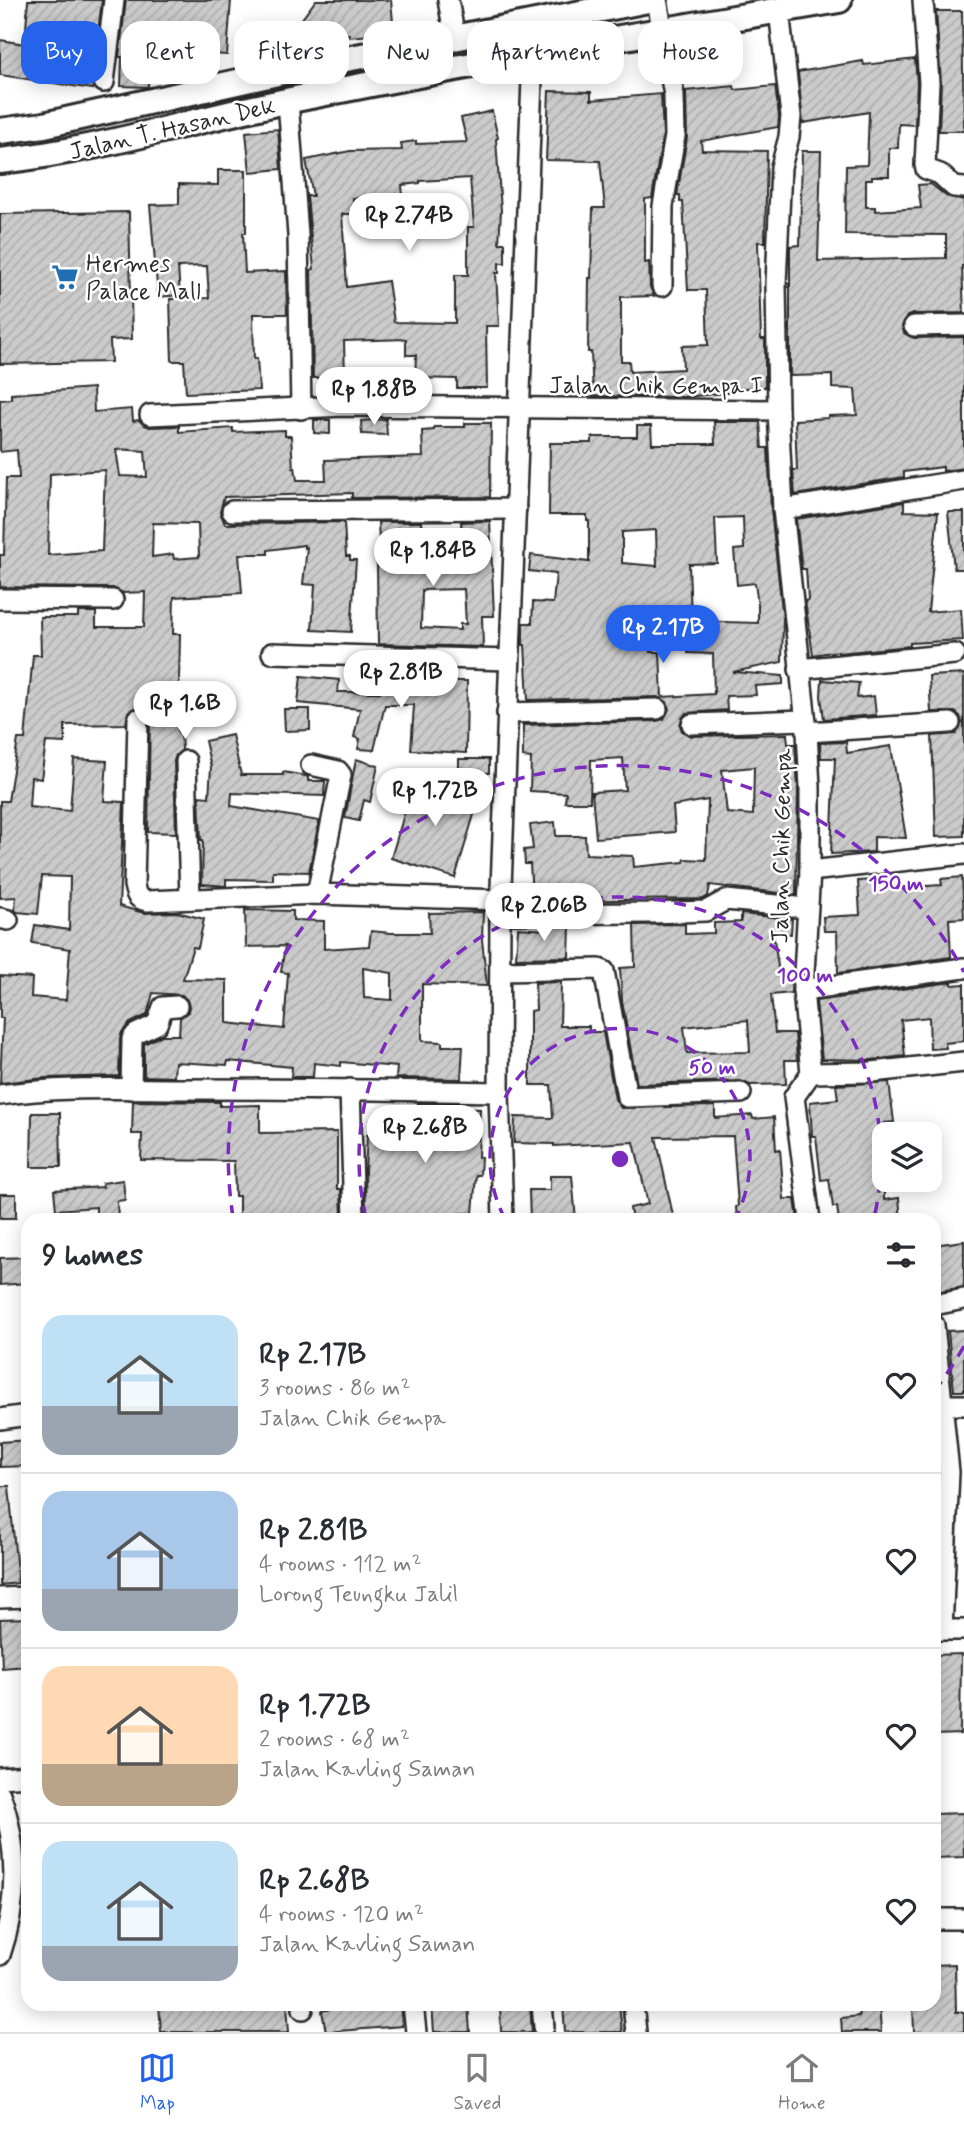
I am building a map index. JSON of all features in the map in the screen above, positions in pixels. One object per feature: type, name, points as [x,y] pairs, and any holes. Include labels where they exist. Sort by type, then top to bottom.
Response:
[{"type":"main road","name":"Jalan T. Hasan Dek","points":[[0,131],[44,125],[300,68],[648,0]]},
{"type":"main road","name":"Jalan T. Hasan Dek","points":[[716,21],[839,0]]},
{"type":"main road","name":"Jalan T. Hasan Dek","points":[[0,161],[106,145],[288,101],[467,66]]},
{"type":"street","points":[[107,57],[114,0]]},
{"type":"street","points":[[448,0],[455,38]]},
{"type":"street","points":[[657,0],[662,21]]},
{"type":"street","points":[[923,0],[929,83],[925,165],[926,169],[940,174],[954,187],[964,188]]},
{"type":"street","points":[[778,410],[776,284],[781,167],[791,116],[779,10]]},
{"type":"street","points":[[503,1213],[499,1092],[501,907],[532,84]]},
{"type":"street","points":[[662,286],[663,206],[675,136],[672,84]]},
{"type":"street","points":[[288,101],[298,235],[301,409]]},
{"type":"street","points":[[914,326],[964,325]]},
{"type":"street","name":"Jalan Chik Gempa I","points":[[150,415],[403,406],[778,410],[783,509]]},
{"type":"street","points":[[783,509],[964,480]]},
{"type":"street","points":[[232,511],[516,509]]},
{"type":"street","name":"Jalan Chik Gempa","points":[[783,509],[810,788],[810,871],[803,990],[811,1073]]},
{"type":"street","points":[[0,599],[113,600]]},
{"type":"street","points":[[272,653],[509,660]]},
{"type":"street","points":[[799,669],[955,654]]},
{"type":"street","points":[[507,713],[657,709]]},
{"type":"street","points":[[138,719],[134,885],[140,900],[317,894],[501,907],[652,913],[706,911],[726,900],[807,908]]},
{"type":"street","points":[[692,724],[806,726],[950,723]]},
{"type":"street","points":[[186,761],[190,900]]},
{"type":"street","points":[[310,765],[338,771],[341,775],[317,894]]},
{"type":"street","points":[[810,871],[964,854]]},
{"type":"street","points":[[501,971],[599,968],[604,971],[627,1097],[741,1093]]},
{"type":"street","points":[[803,990],[964,968]]},
{"type":"street","points":[[131,1089],[132,1039],[136,1034],[157,1024],[163,1007],[177,1006]]},
{"type":"street","points":[[809,1213],[794,1097],[811,1073],[872,1072],[964,1062]]},
{"type":"street","points":[[0,1095],[19,1092],[131,1089],[499,1092]]},
{"type":"street","points":[[350,1089],[354,1213]]},
{"type":"street","points":[[941,1303],[964,1299]]},
{"type":"street","points":[[941,1387],[941,1512]]},
{"type":"street","points":[[943,1405],[964,1405]]},
{"type":"street","points":[[0,1419],[21,1416]]},
{"type":"street","points":[[0,1598],[21,1597]]},
{"type":"street","points":[[941,1630],[964,1630]]},
{"type":"street","points":[[0,1778],[21,1776]]},
{"type":"street","points":[[0,1794],[11,1830],[15,1877],[6,1937],[0,1955]]},
{"type":"street","points":[[941,1919],[964,1919]]},
{"type":"street","points":[[414,2011],[416,2032]]},
{"type":"street","points":[[543,2011],[544,2027]]},
{"type":"street","points":[[634,2011],[636,2032]]},
{"type":"building","points":[[28,0],[102,0],[99,21],[27,21]]},
{"type":"building","points":[[126,0],[231,0],[227,55],[220,55],[220,21],[123,21]]},
{"type":"building","points":[[316,0],[391,0],[393,21],[363,21],[363,36],[349,37],[349,21],[300,21]]},
{"type":"building","points":[[936,11],[962,11],[964,131],[939,131],[941,82]]},
{"type":"building","points":[[0,40],[21,43],[21,78],[0,75]]},
{"type":"building","points":[[915,59],[915,125],[899,124],[898,148],[889,148],[889,176],[872,176],[872,179],[866,179],[866,207],[875,207],[875,211],[921,208],[918,185],[931,184],[946,196],[964,200],[964,313],[913,314],[907,316],[902,326],[904,333],[914,338],[964,337],[964,468],[943,471],[943,467],[904,472],[904,477],[795,495],[795,420],[857,415],[855,389],[832,388],[832,375],[790,376],[790,246],[800,245],[802,151],[821,151],[818,261],[946,258],[946,235],[845,234],[846,166],[867,165],[869,112],[803,123],[798,72],[863,61],[864,65]]},
{"type":"building","points":[[60,84],[92,84],[93,89]]},
{"type":"building","points":[[121,84],[148,84],[148,87]]},
{"type":"building","points":[[734,86],[735,90],[775,86],[779,116],[778,127],[701,141],[702,150],[767,151],[765,242],[758,242],[761,339],[765,339],[765,387],[727,389],[727,393],[682,397],[593,396],[591,352],[588,352],[589,278],[593,208],[605,208],[600,161],[546,160],[549,91],[591,92],[591,100],[661,94],[663,135],[652,198],[645,199],[645,263],[649,262],[650,287],[654,296],[621,297],[621,361],[629,361],[630,372],[683,369],[682,346],[708,345],[706,290],[688,290],[683,202],[680,202],[680,195],[677,195],[687,138],[686,91]]},
{"type":"building","points":[[492,111],[498,138],[501,211],[499,243],[505,243],[505,263],[499,263],[499,273],[496,273],[499,326],[486,326],[487,388],[457,388],[457,379],[415,378],[416,355],[406,355],[406,339],[344,341],[345,378],[313,378],[311,270],[314,269],[307,196],[313,196],[306,160],[350,151],[402,150],[401,143],[416,141],[416,144],[467,142],[461,118]],"holes":[[[470,178],[474,227],[468,227],[468,275],[455,275],[455,323],[394,322],[388,281],[347,287],[342,214],[353,214],[353,198],[403,197],[402,185],[420,181]]]},
{"type":"building","points":[[278,129],[281,169],[250,172],[246,132]]},
{"type":"building","points":[[218,170],[246,170],[246,233],[243,233],[245,273],[286,271],[287,314],[253,314],[254,359],[257,358],[259,390],[186,393],[184,361],[172,361],[170,299],[209,298],[207,266],[178,267],[180,295],[158,297],[150,205],[179,204],[179,184],[218,185]]},
{"type":"building","name":"Hermes Palace Mall","points":[[129,212],[132,339],[110,340],[111,362],[0,364],[0,214]]},
{"type":"building","points":[[93,388],[94,412],[132,409],[133,421],[139,420],[150,427],[179,426],[179,432],[233,428],[233,432],[285,430],[285,436],[291,436],[293,468],[295,467],[297,480],[326,480],[325,460],[423,457],[422,431],[434,430],[434,427],[465,427],[465,423],[491,423],[490,497],[352,498],[352,493],[224,497],[220,512],[225,524],[344,522],[346,556],[350,556],[350,560],[356,560],[351,632],[312,630],[315,585],[303,584],[307,547],[304,548],[304,545],[268,550],[268,554],[239,554],[242,593],[174,597],[173,634],[180,634],[178,732],[181,732],[182,750],[174,761],[176,833],[148,832],[150,719],[148,713],[139,707],[128,712],[126,724],[65,725],[65,743],[46,742],[41,779],[31,777],[29,807],[70,811],[74,759],[107,761],[104,801],[124,802],[119,906],[144,913],[177,912],[204,919],[198,948],[193,947],[183,979],[227,980],[227,1023],[284,1029],[288,973],[281,972],[285,946],[246,947],[245,910],[293,911],[293,920],[324,921],[324,949],[369,946],[371,931],[430,933],[429,913],[483,912],[482,939],[487,986],[422,984],[422,1041],[442,1042],[442,1046],[463,1046],[461,1079],[396,1078],[397,1067],[341,1062],[341,1066],[314,1063],[313,1077],[291,1077],[292,1067],[228,1061],[227,1065],[175,1062],[174,1077],[144,1076],[144,1044],[162,1035],[179,1035],[180,1018],[188,1012],[189,1006],[182,995],[153,993],[147,1015],[130,1023],[122,1032],[119,1076],[45,1078],[0,1083],[3,1018],[0,1018],[0,976],[32,978],[31,997],[66,1000],[70,949],[32,943],[35,925],[69,930],[70,877],[42,876],[38,914],[17,912],[16,897],[0,898],[0,801],[8,801],[18,739],[25,739],[33,655],[41,655],[40,617],[78,617],[78,612],[96,612],[96,627],[144,627],[145,592],[123,593],[113,588],[0,587],[0,555],[4,555],[6,478],[19,478],[17,450],[0,452],[0,400],[11,399],[11,394]],"holes":[[[116,449],[145,451],[147,477],[120,476]],[[105,470],[102,551],[48,555],[50,474]],[[153,523],[198,524],[199,557],[174,559],[173,554],[152,557]],[[363,968],[392,973],[392,1000],[364,998]]]},
{"type":"building","points":[[386,419],[387,435],[362,434],[361,421]]},
{"type":"building","points":[[314,420],[330,420],[330,434],[314,433]]},
{"type":"building","points":[[714,422],[760,422],[762,448],[768,448],[771,510],[783,619],[782,662],[733,672],[783,676],[783,684],[755,686],[756,695],[726,696],[727,710],[686,713],[680,725],[682,731],[692,736],[787,734],[788,744],[795,744],[798,787],[796,895],[710,885],[708,896],[703,899],[545,901],[545,895],[532,896],[530,864],[525,864],[524,850],[533,849],[530,825],[555,822],[556,836],[585,836],[586,854],[633,856],[634,867],[684,862],[685,859],[706,860],[708,800],[673,806],[675,832],[596,838],[592,792],[625,790],[623,758],[591,760],[590,802],[565,802],[566,793],[530,791],[531,758],[523,757],[523,725],[657,721],[664,719],[669,709],[667,702],[657,697],[528,700],[523,623],[532,623],[533,602],[553,603],[556,574],[529,571],[531,555],[589,562],[587,515],[549,515],[550,443],[592,443],[592,437],[637,437],[637,426],[651,426],[652,444],[715,444]],"holes":[[[743,517],[744,549],[734,550],[737,585],[755,583],[758,623],[689,621],[688,653],[713,654],[714,694],[662,697],[660,652],[651,652],[653,621],[691,619],[689,564],[717,563],[715,518]],[[656,530],[657,566],[622,563],[622,532]],[[754,767],[753,815],[727,813],[722,770]]]},
{"type":"building","points":[[904,502],[904,511],[938,512],[928,612],[961,609],[963,640],[910,643],[910,646],[813,655],[805,601],[808,600],[806,569],[802,569],[796,519]]},
{"type":"building","points":[[948,512],[964,512],[964,569],[954,569]]},
{"type":"building","points":[[490,521],[494,616],[482,616],[483,647],[378,644],[378,522],[421,522],[424,557],[463,556],[461,522]],"holes":[[[464,589],[466,624],[460,624],[460,630],[421,628],[422,590]]]},
{"type":"building","points":[[964,674],[964,836],[936,837],[932,736],[956,734],[962,723],[955,712],[931,712],[929,676]]},
{"type":"building","points":[[301,676],[339,680],[338,692],[380,692],[380,681],[467,681],[466,753],[411,750],[414,705],[385,705],[374,750],[358,749],[360,739],[354,737],[360,709],[298,703]]},
{"type":"building","points":[[822,680],[859,683],[857,698],[874,696],[876,715],[824,719]]},
{"type":"building","points":[[284,709],[310,709],[310,730],[285,731]]},
{"type":"building","points":[[232,735],[241,775],[283,775],[283,772],[306,776],[308,781],[325,781],[324,796],[232,793],[231,806],[319,821],[309,872],[273,871],[273,880],[226,879],[226,886],[202,884],[203,840],[199,796],[209,797],[211,767],[205,741]]},
{"type":"building","points":[[846,742],[847,753],[891,746],[906,838],[874,837],[874,852],[831,854],[835,758],[821,758],[820,743]]},
{"type":"building","points":[[356,759],[378,766],[370,802],[364,800],[359,821],[345,818]]},
{"type":"building","points":[[459,759],[489,759],[489,773],[459,773]]},
{"type":"building","points":[[415,778],[479,798],[455,878],[391,858]]},
{"type":"building","points":[[962,877],[964,918],[949,919],[951,957],[838,973],[837,931],[824,931],[823,917],[860,915],[858,881],[893,879],[893,888],[942,885],[941,879]]},
{"type":"building","points":[[741,914],[792,919],[791,934],[773,933],[779,973],[792,972],[791,993],[771,995],[775,1033],[795,1033],[797,1060],[785,1060],[786,1084],[750,1085],[741,1081],[637,1084],[622,1001],[620,968],[635,967],[634,925],[685,924],[685,934],[714,933],[714,923],[741,922]],"holes":[[[748,1020],[750,1052],[687,1053],[684,1027]]]},
{"type":"building","points":[[548,926],[570,926],[569,957],[516,958],[518,928],[548,930]]},
{"type":"building","points":[[561,982],[560,1026],[589,1026],[589,1032],[603,1032],[615,1099],[621,1108],[715,1106],[715,1118],[752,1115],[753,1119],[774,1117],[784,1199],[795,1199],[797,1213],[736,1213],[733,1136],[656,1137],[672,1213],[631,1213],[630,1208],[648,1204],[634,1142],[554,1146],[514,1143],[515,1117],[553,1118],[551,1085],[530,1085],[530,1011],[536,1010],[535,983]]},
{"type":"building","points":[[952,982],[952,985],[964,984],[964,1041],[945,1043],[946,1048],[930,1049],[929,1017],[901,1020],[905,1056],[871,1060],[822,1059],[816,1001]]},
{"type":"building","points":[[889,1082],[894,1122],[872,1122],[872,1192],[884,1192],[884,1200],[899,1198],[900,1213],[838,1213],[837,1207],[833,1207],[829,1179],[821,1180],[816,1136],[812,1136],[810,1102],[838,1099],[836,1085]]},
{"type":"building","points":[[133,1101],[220,1102],[220,1106],[260,1105],[260,1133],[337,1132],[337,1189],[341,1189],[342,1213],[239,1213],[239,1196],[235,1196],[234,1161],[141,1160],[142,1134],[132,1134]]},
{"type":"building","points":[[418,1103],[461,1104],[460,1108],[480,1109],[480,1175],[476,1175],[473,1213],[366,1213],[367,1135],[396,1137],[397,1111],[418,1112]]},
{"type":"building","points":[[32,1113],[60,1113],[61,1167],[31,1167]]},
{"type":"building","points":[[550,1176],[572,1176],[575,1213],[530,1213],[529,1190],[550,1190]]},
{"type":"building","points":[[123,1180],[125,1200],[117,1201],[118,1213],[96,1213],[96,1207],[56,1210],[54,1190],[103,1187],[102,1183]]},
{"type":"building","points":[[0,1194],[16,1194],[16,1218],[0,1218]]},
{"type":"building","points":[[964,1241],[964,1287],[941,1291],[941,1244]]},
{"type":"building","points":[[21,1257],[21,1284],[0,1285],[0,1258]]},
{"type":"building","points":[[964,1330],[964,1391],[954,1391],[948,1331]]},
{"type":"building","points":[[21,1440],[21,1466],[0,1467],[0,1442]]},
{"type":"building","points":[[0,1486],[9,1486],[18,1583],[0,1585]]},
{"type":"building","points":[[21,1618],[21,1667],[2,1668],[0,1619]]},
{"type":"building","points":[[961,1654],[960,1734],[941,1735],[941,1655]]},
{"type":"building","points":[[963,1813],[964,1857],[941,1858],[941,1814]]},
{"type":"building","points":[[955,1964],[956,2012],[964,2012],[964,2032],[914,2032],[913,2011],[941,2011],[941,1965]]},
{"type":"building","points":[[160,2011],[288,2011],[289,2032],[161,2032]]},
{"type":"building","points":[[322,2011],[401,2011],[402,2026],[326,2032]]},
{"type":"building","points":[[432,2011],[468,2011],[470,2032],[434,2032]]},
{"type":"building","points":[[500,2011],[530,2011],[532,2032],[501,2032]]},
{"type":"building","points":[[564,2011],[620,2011],[622,2032],[565,2032]]},
{"type":"building","points":[[859,2011],[880,2011],[881,2032],[842,2032],[841,2018],[859,2016]]},
{"type":"place","name":"Hermes Palace Mall","points":[[65,277]]}]
